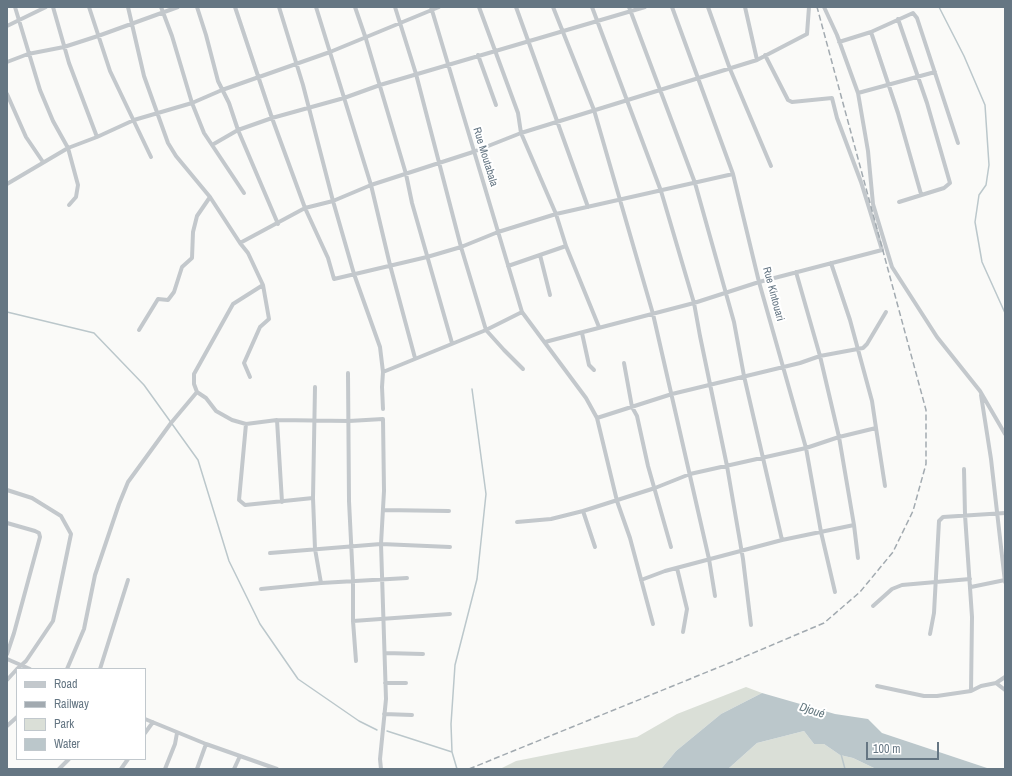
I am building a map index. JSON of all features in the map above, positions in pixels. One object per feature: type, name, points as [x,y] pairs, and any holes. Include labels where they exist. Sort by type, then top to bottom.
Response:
[{"type":"street","points":[[15,7],[40,90],[53,121],[68,148],[78,184],[76,197],[69,205]]},
{"type":"street","points":[[7,26],[19,22],[46,7]]},
{"type":"street","points":[[53,7],[64,46],[97,137]]},
{"type":"street","points":[[89,7],[110,72],[151,157]]},
{"type":"street","points":[[128,7],[144,76],[168,143],[176,156],[210,197],[240,243],[248,252],[263,285],[270,319],[260,327],[244,363],[250,377]]},
{"type":"street","points":[[161,7],[172,36],[192,103],[204,133],[244,193]]},
{"type":"street","points":[[7,62],[28,54],[64,46],[98,36],[178,7]]},
{"type":"street","points":[[197,7],[218,81],[229,103],[238,130],[278,224]]},
{"type":"street","points":[[235,7],[272,118],[305,208],[328,258],[334,279],[427,257],[462,247],[498,232],[556,214],[733,174]]},
{"type":"street","points":[[279,7],[309,108],[332,201],[354,274],[380,347],[383,372],[383,409]]},
{"type":"street","points":[[316,7],[371,185],[390,265],[415,358]]},
{"type":"street","points":[[355,7],[366,38],[406,174],[412,203],[452,343]]},
{"type":"street","points":[[394,7],[416,74],[439,163],[486,330],[524,369]]},
{"type":"street","points":[[7,184],[68,148],[134,120],[192,103],[222,90],[297,65],[366,38],[432,8],[439,7]]},
{"type":"street","points":[[479,7],[518,113],[521,133],[556,214],[566,246],[599,327]]},
{"type":"street","points":[[516,7],[588,207]]},
{"type":"street","points":[[553,7],[594,110],[653,314],[709,559],[715,596]]},
{"type":"street","points":[[592,7],[625,100],[661,191],[694,303],[727,466],[751,625]]},
{"type":"street","points":[[212,145],[238,130],[272,118],[344,98],[380,85],[478,55],[597,21],[630,9],[646,7]]},
{"type":"street","name":"Rue Kintouari","points":[[672,7],[733,174],[760,282],[806,448],[821,532],[835,592]]},
{"type":"street","points":[[708,7],[730,69],[771,166]]},
{"type":"street","points":[[745,7],[757,60]]},
{"type":"street","points":[[240,243],[278,224],[305,208],[332,201],[371,185],[474,152],[521,133],[757,60],[807,34],[809,7]]},
{"type":"street","points":[[824,7],[858,93],[868,151],[873,204],[892,267],[937,337],[980,391],[1005,434]]},
{"type":"street","name":"Rue Moutabala","points":[[432,8],[522,312]]},
{"type":"street","points":[[630,9],[695,183],[734,322],[744,376],[782,540]]},
{"type":"street","points":[[839,42],[870,32],[913,13],[917,18],[958,143]]},
{"type":"street","points":[[898,19],[927,103],[950,183],[944,188],[899,202]]},
{"type":"street","points":[[870,32],[921,194]]},
{"type":"street","points":[[478,55],[496,105]]},
{"type":"street","points":[[545,342],[694,303],[760,282],[882,250],[864,189],[837,118],[832,98],[792,102],[788,100],[765,55]]},
{"type":"street","points":[[858,93],[935,72]]},
{"type":"street","points":[[7,94],[26,137],[43,162]]},
{"type":"street","points":[[139,330],[158,299],[168,300],[174,292],[182,267],[192,258],[193,232],[197,216],[210,197]]},
{"type":"street","points":[[508,266],[566,246]]},
{"type":"street","points":[[540,255],[550,295]]},
{"type":"street","points":[[832,263],[858,348],[872,401],[885,486]]},
{"type":"street","points":[[796,272],[820,356],[839,438],[854,525],[858,558]]},
{"type":"street","points":[[263,285],[239,300],[231,308],[228,317],[194,374],[194,384],[197,392],[206,398],[220,414],[246,424],[277,420],[349,421],[383,419],[383,510],[381,544],[385,683],[380,759],[381,769]]},
{"type":"street","points":[[383,372],[486,330],[522,312],[586,398],[597,418],[611,469],[617,501],[630,538],[653,624]]},
{"type":"street","points":[[597,418],[672,394],[744,376],[784,368],[820,356],[865,346],[886,312]]},
{"type":"street","points":[[582,333],[589,365],[594,370]]},
{"type":"street","points":[[624,363],[632,407],[637,416],[672,547]]},
{"type":"street","points":[[348,373],[353,621],[356,661]]},
{"type":"street","points":[[315,387],[313,420],[313,498],[315,549],[320,583]]},
{"type":"street","points":[[971,587],[1005,581],[991,458],[980,391]]},
{"type":"street","points":[[67,668],[84,629],[95,575],[128,482],[171,423],[197,392]]},
{"type":"street","points":[[277,420],[282,502]]},
{"type":"street","points":[[246,424],[239,500],[245,505],[313,498]]},
{"type":"street","points":[[517,522],[551,519],[583,511],[655,488],[690,474],[806,448],[876,428]]},
{"type":"street","points":[[964,469],[965,515],[971,587],[971,691]]},
{"type":"street","points":[[7,490],[32,498],[61,516],[71,534],[53,621],[26,661],[18,668]]},
{"type":"street","points":[[383,510],[449,511]]},
{"type":"street","points":[[583,511],[595,547]]},
{"type":"street","points":[[930,634],[934,613],[940,521],[943,517],[998,513],[1005,514]]},
{"type":"street","points":[[7,524],[35,531],[39,533],[40,537],[7,654]]},
{"type":"street","points":[[640,580],[677,568],[782,540],[854,525]]},
{"type":"street","points":[[270,553],[381,544],[450,547]]},
{"type":"street","points":[[677,568],[687,609],[683,632]]},
{"type":"street","points":[[261,589],[320,583],[407,578]]},
{"type":"street","points":[[873,606],[892,589],[902,585],[970,579]]},
{"type":"street","points":[[100,668],[128,580]]},
{"type":"street","points":[[353,621],[383,618],[412,618],[450,614]]},
{"type":"street","points":[[385,653],[423,654]]},
{"type":"street","points":[[7,659],[28,668]]},
{"type":"street","points":[[7,680],[16,670]]},
{"type":"street","points":[[877,686],[924,696],[971,691],[981,686],[996,683],[1005,677]]},
{"type":"street","points":[[385,683],[406,683]]},
{"type":"street","points":[[996,683],[1005,690]]},
{"type":"street","points":[[384,714],[412,715]]},
{"type":"street","points":[[7,726],[16,718]]},
{"type":"street","points":[[146,719],[177,733],[266,767],[277,769]]},
{"type":"street","points":[[146,732],[153,722]]},
{"type":"street","points":[[165,769],[175,744],[177,733]]},
{"type":"street","points":[[197,769],[206,744]]},
{"type":"street","points":[[234,769],[240,756]]},
{"type":"street","points":[[59,769],[68,760]]},
{"type":"street","points":[[121,769],[127,760]]},
{"type":"green space","points":[[746,687],[762,693],[721,714],[676,751],[661,769],[500,769],[516,761],[637,737],[677,714]]},
{"type":"green space","points":[[804,731],[814,744],[824,744],[840,755],[853,758],[876,769],[728,769],[757,743]]},
{"type":"water","name":"Djoué","points":[[762,693],[835,714],[868,719],[882,733],[990,769],[876,769],[853,758],[840,755],[824,744],[814,744],[804,731],[757,743],[728,769],[661,769],[676,751],[721,714]]},
{"type":"waterway","points":[[939,7],[964,56],[985,105],[989,165],[986,185],[979,195],[975,222],[982,262],[1005,313]]},
{"type":"waterway","points":[[7,312],[94,333],[144,385],[198,460],[229,561],[260,624],[298,679],[359,721],[377,730]]},
{"type":"waterway","points":[[452,752],[451,724],[455,665],[477,579],[486,494],[472,389]]},
{"type":"waterway","points":[[387,731],[452,752],[457,769]]},
{"type":"waterway","points":[[841,754],[845,769]]},
{"type":"railway","points":[[469,769],[824,623],[860,592],[893,552],[913,511],[926,464],[926,410],[817,7]]}]
